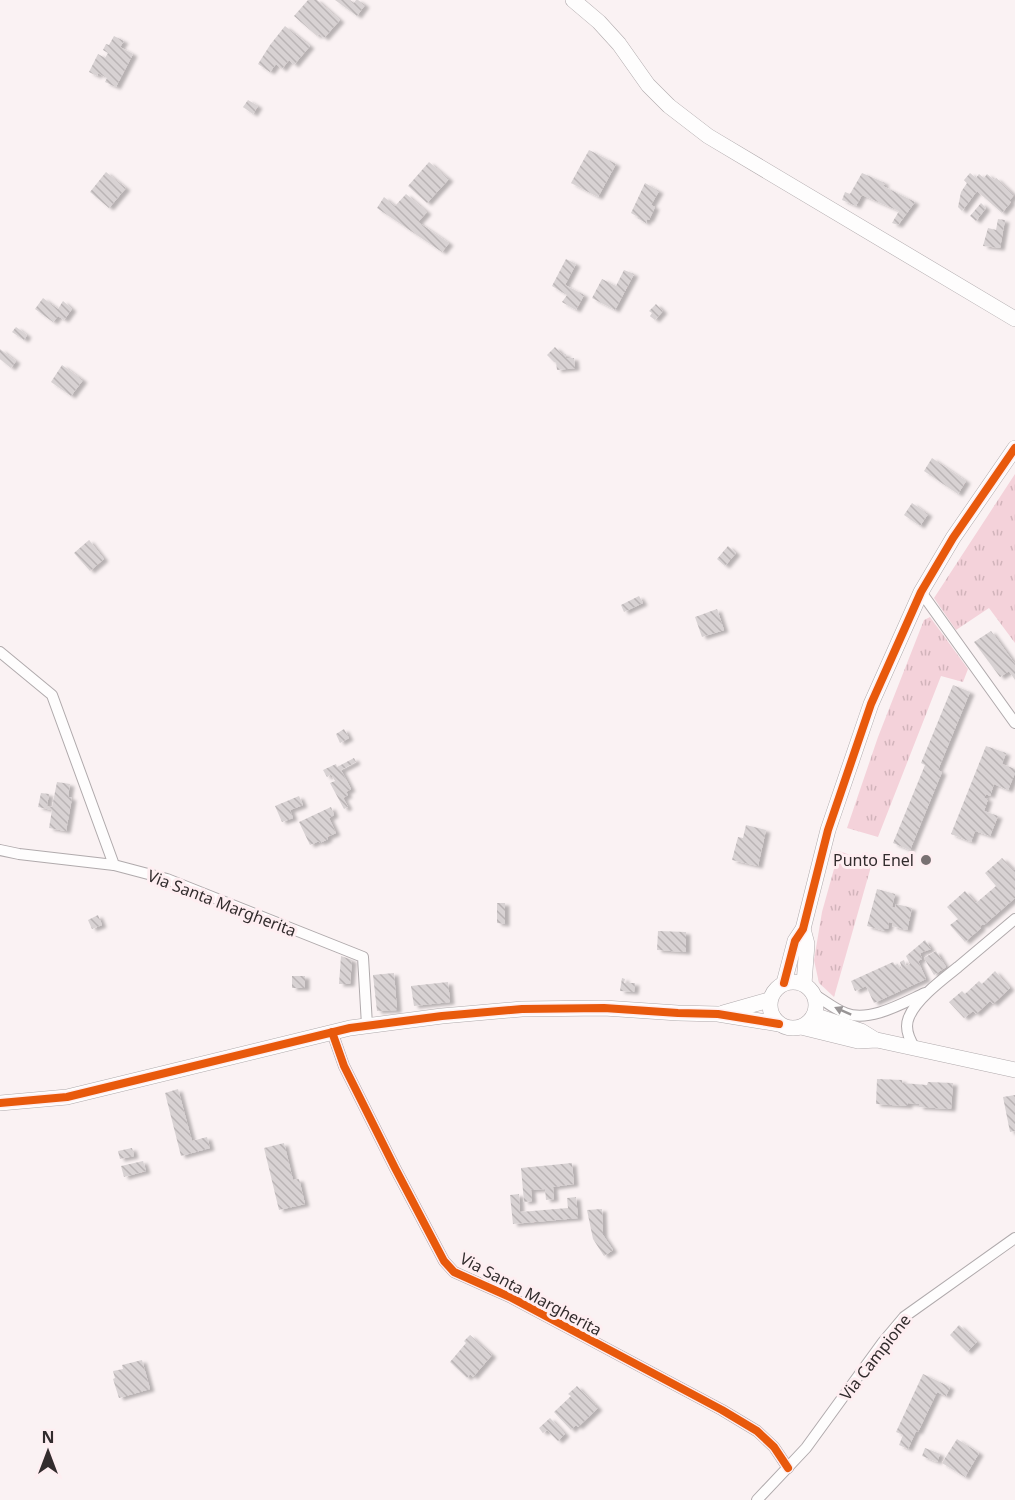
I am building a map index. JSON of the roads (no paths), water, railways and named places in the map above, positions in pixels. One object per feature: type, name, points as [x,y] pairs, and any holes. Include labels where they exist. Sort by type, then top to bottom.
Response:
[{"type":"street","points":[[573,0],[599,22],[619,44],[648,85],[669,106],[708,136],[1015,319]]},
{"type":"street","points":[[784,982],[795,941],[803,929],[828,830],[872,704],[921,592],[953,538],[1015,448]]},
{"type":"street","points":[[921,592],[1015,723]]},
{"type":"street","points":[[0,652],[52,695],[114,865],[0,850]]},
{"type":"street","name":"Via Santa Margherita","points":[[114,865],[167,879],[363,957],[367,1025]]},
{"type":"street","points":[[915,1048],[909,1039],[907,1029],[909,1017],[928,992],[1015,919]]},
{"type":"street","points":[[801,1027],[814,1015],[816,1006],[815,998],[809,989],[807,944],[803,929]]},
{"type":"street","points":[[928,992],[877,1014],[857,1016],[846,1014],[794,981],[784,982],[772,993],[769,1009],[773,1018],[786,1028],[801,1027],[858,1041],[877,1040],[1015,1070]]},
{"type":"street","points":[[718,1014],[769,1000]]},
{"type":"street","points":[[0,1103],[67,1097],[367,1025],[522,1009],[604,1008],[718,1014],[780,1024]]},
{"type":"street","points":[[814,1015],[861,1031],[877,1040]]},
{"type":"street","name":"Via Santa Margherita","points":[[332,1032],[344,1066],[395,1168],[444,1261],[454,1272],[510,1297],[722,1410],[757,1431],[774,1447],[788,1468]]},
{"type":"street","name":"Via Campione","points":[[757,1500],[806,1448],[883,1342],[904,1317],[1015,1238]]},
{"type":"place","name":"Punto Enel","points":[[926,860]]}]
